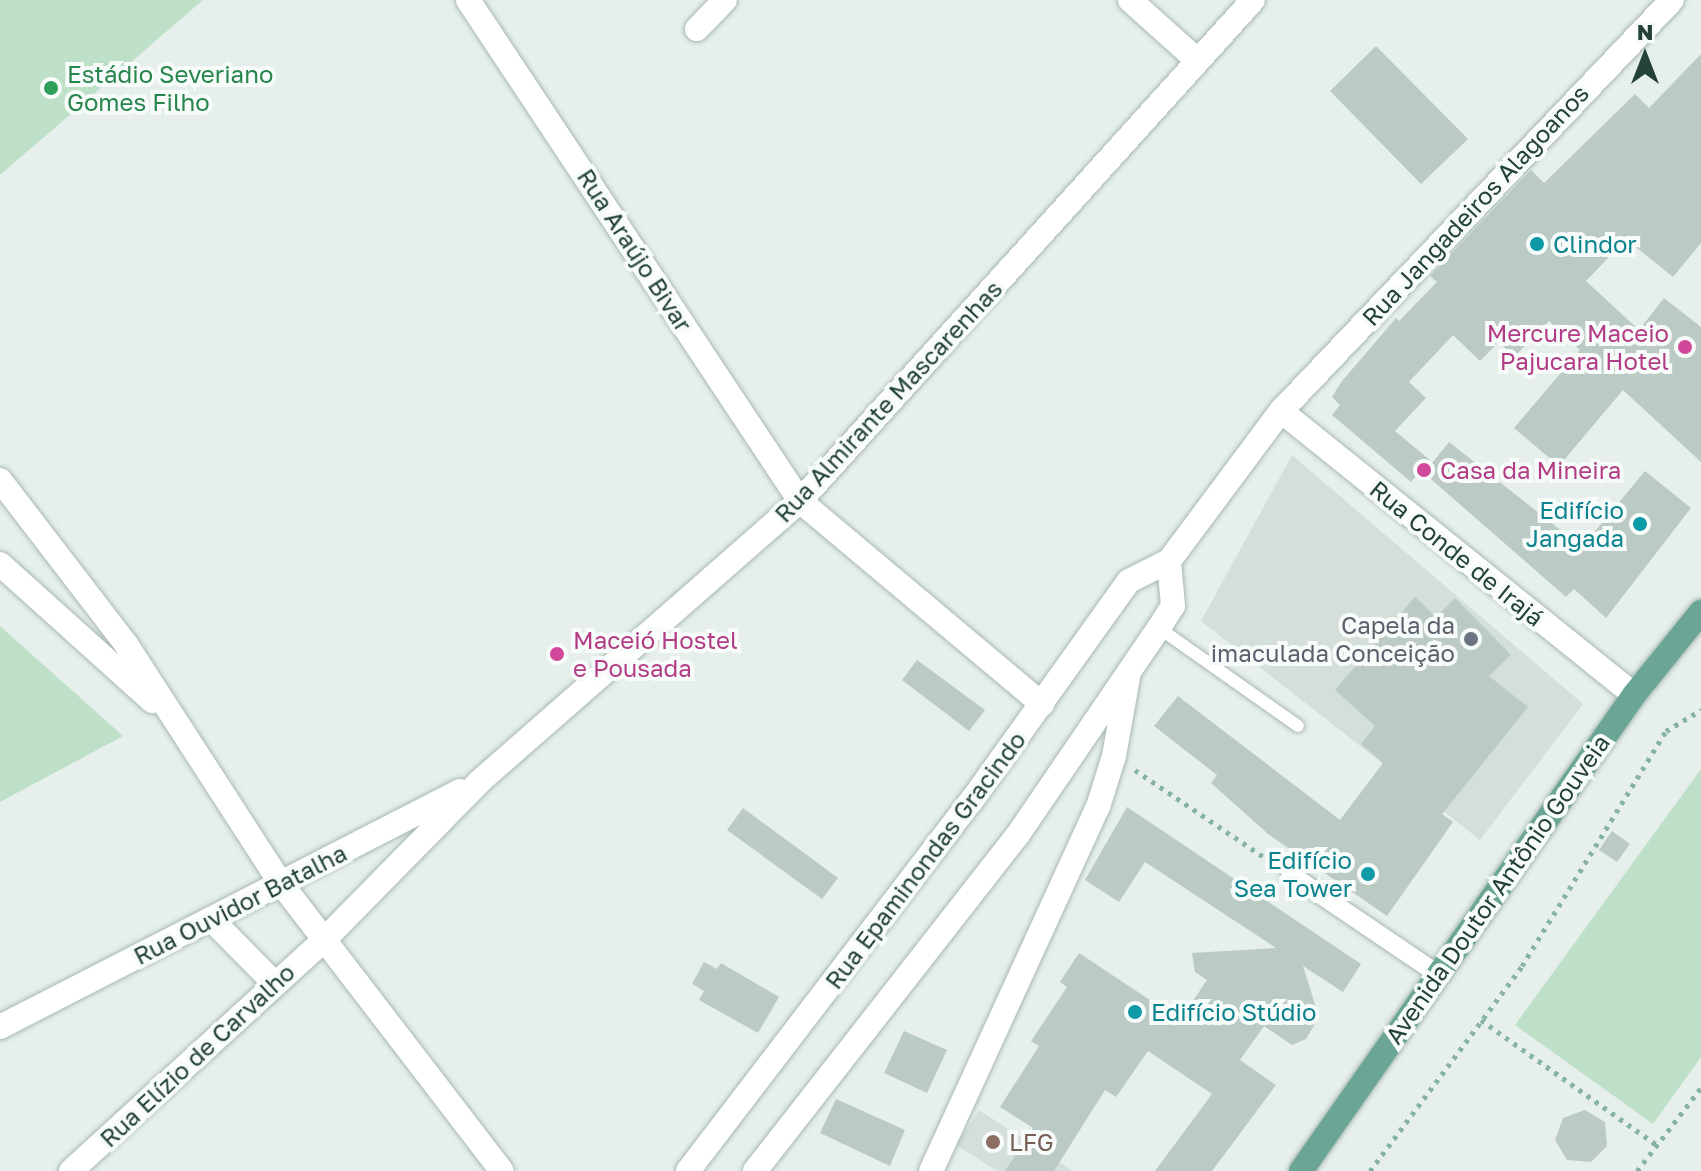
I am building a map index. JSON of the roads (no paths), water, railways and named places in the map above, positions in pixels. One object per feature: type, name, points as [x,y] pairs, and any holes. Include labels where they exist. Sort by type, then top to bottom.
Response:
[{"type":"main road","name":"Avenida Doutor Antônio Gouveia","points":[[1301,1171],[1436,973],[1634,695],[1701,612]]},
{"type":"street","name":"Rua Araújo Bivar","points":[[468,0],[800,501],[1042,704]]},
{"type":"street","points":[[697,29],[725,0]]},
{"type":"street","points":[[1130,0],[1198,61]]},
{"type":"street","name":"Rua Almirante Mascarenhas","points":[[323,941],[480,781],[800,501],[1253,0]]},
{"type":"street","name":"Rua Jangadeiros Alagoanos","points":[[1281,411],[1672,0]]},
{"type":"street","name":"Rua Epaminondas Gracindo","points":[[688,1171],[1042,704],[1129,581],[1169,561],[1281,411]]},
{"type":"street","name":"Rua Conde de Irajá","points":[[1281,411],[1634,695]]},
{"type":"street","points":[[0,480],[85,590],[280,882],[502,1171]]},
{"type":"street","points":[[755,1171],[1017,836],[1159,628],[1173,606],[1169,561]]},
{"type":"street","points":[[0,564],[175,721]]},
{"type":"street","points":[[54,613],[85,590]]},
{"type":"street","points":[[931,1171],[1074,865],[1114,756],[1129,672]]},
{"type":"street","name":"Rua Ouvidor Batalha","points":[[0,1027],[480,781]]},
{"type":"street","points":[[1290,874],[1436,973]]},
{"type":"street","points":[[211,919],[274,983]]},
{"type":"street","name":"Rua Elízio de Carvalho","points":[[71,1171],[323,941]]},
{"type":"lane","points":[[1159,628],[1298,726]]},
{"type":"place","name":"Estádio Severiano Gomes Filho","points":[[51,88]]},
{"type":"place","name":"Clindor","points":[[1537,244]]},
{"type":"place","name":"Mercure Maceio Pajucara Hotel","points":[[1685,347]]},
{"type":"place","name":"Casa da Mineira","points":[[1424,470]]},
{"type":"place","name":"Edifício Jangada","points":[[1640,524]]},
{"type":"place","name":"Capela da imaculada Conceição","points":[[1471,639]]},
{"type":"place","name":"Maceió Hostel e Pousada","points":[[557,654]]},
{"type":"place","name":"Edifício Sea Tower","points":[[1368,874]]},
{"type":"place","name":"Edifício Stúdio","points":[[1135,1012]]},
{"type":"place","name":"LFG","points":[[993,1142]]}]
